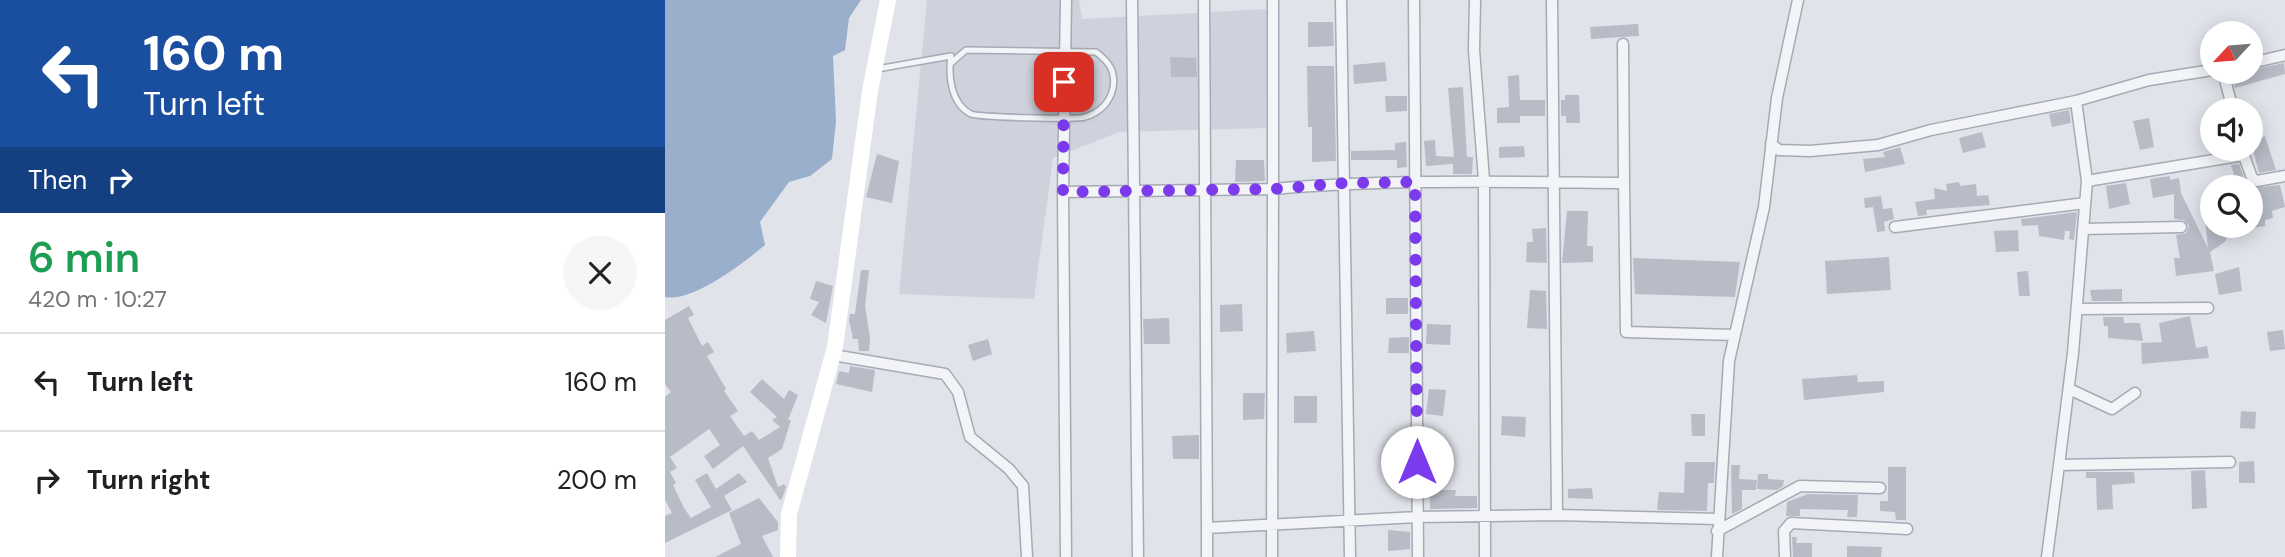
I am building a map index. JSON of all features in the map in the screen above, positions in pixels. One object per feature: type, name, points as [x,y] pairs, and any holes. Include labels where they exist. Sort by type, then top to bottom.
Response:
[{"type":"street","points":[[787,557],[789,514],[833,355],[874,69],[888,0]]},
{"type":"street","points":[[1066,0],[1063,192],[1066,557]]},
{"type":"street","points":[[1132,0],[1138,557]]},
{"type":"street","points":[[1204,0],[1207,557]]},
{"type":"street","points":[[1272,557],[1273,0]]},
{"type":"street","points":[[1341,0],[1350,557]]},
{"type":"street","points":[[1414,0],[1418,557]]},
{"type":"street","points":[[1475,0],[1474,50],[1484,180],[1485,557]]},
{"type":"street","points":[[1552,0],[1556,183],[1557,515]]},
{"type":"street","points":[[1717,557],[1729,361],[1764,206],[1777,98],[1798,0]]},
{"type":"street","points":[[1623,44],[1626,332],[1735,335]]},
{"type":"street","points":[[2263,60],[2285,55]]},
{"type":"street","points":[[1771,144],[1779,150],[1810,151],[1878,145],[1931,130],[2076,101],[2149,80],[2200,72]]},
{"type":"street","points":[[2047,557],[2069,388],[2087,181],[2076,101]]},
{"type":"street","points":[[2087,181],[2200,160]]},
{"type":"street","points":[[2246,161],[2252,178],[2257,181],[2285,176]]},
{"type":"street","points":[[1063,192],[1273,189],[1345,183],[1484,180],[1624,183]]},
{"type":"street","points":[[1895,227],[2085,202]]},
{"type":"street","points":[[2083,229],[2181,227]]},
{"type":"street","points":[[2077,309],[2208,308]]},
{"type":"street","points":[[833,355],[945,374],[957,392],[970,437],[1009,469],[1023,486],[1027,557]]},
{"type":"street","points":[[2069,388],[2112,410],[2135,393]]},
{"type":"street","points":[[2059,465],[2230,462]]},
{"type":"street","points":[[1717,531],[1800,486],[1880,488]]},
{"type":"street","points":[[1207,528],[1418,517],[1557,515],[1718,519]]},
{"type":"street","points":[[1784,557],[1784,531],[1791,523],[1907,529]]},
{"type":"lane","points":[[874,69],[951,56],[950,64],[956,101],[972,114],[1082,118],[1102,110],[1113,92],[1115,76],[1109,62],[1096,52],[966,50],[950,64]]},
{"type":"shaded area","points":[[927,0],[1079,0],[1082,19],[1269,9],[1266,128],[1119,132],[1053,158],[1034,299],[899,294]]},
{"type":"water","points":[[665,0],[861,0],[849,18],[845,50],[833,56],[836,121],[832,159],[810,176],[789,182],[760,222],[765,245],[718,280],[676,297],[665,297]]},
{"type":"building","points":[[1308,22],[1333,22],[1334,46],[1308,47]]},
{"type":"building","points":[[1638,24],[1639,36],[1591,39],[1590,27]]},
{"type":"building","points":[[1170,57],[1196,58],[1197,77],[1171,77]]},
{"type":"building","points":[[1385,62],[1387,81],[1354,84],[1353,65]]},
{"type":"building","points":[[2284,63],[2285,74],[2263,80],[2263,67]]},
{"type":"building","points":[[1307,66],[1334,66],[1336,161],[1312,162],[1312,127],[1308,127]]},
{"type":"building","points":[[1519,75],[1520,100],[1545,100],[1545,116],[1520,116],[1520,123],[1497,123],[1497,108],[1509,107],[1508,76]]},
{"type":"building","points":[[1463,87],[1467,157],[1473,157],[1472,174],[1453,174],[1453,164],[1426,166],[1424,141],[1435,140],[1436,156],[1454,157],[1448,88]]},
{"type":"building","points":[[1565,95],[1579,95],[1580,123],[1566,123],[1566,116],[1561,116],[1561,100],[1565,100]]},
{"type":"building","points":[[1385,96],[1407,96],[1407,111],[1386,112]]},
{"type":"building","points":[[2069,110],[2071,123],[2052,127],[2049,114]]},
{"type":"building","points":[[2149,118],[2154,147],[2140,150],[2133,121]]},
{"type":"building","points":[[1982,132],[1986,147],[1963,153],[1959,138]]},
{"type":"building","points":[[2265,136],[2276,170],[2259,173],[2256,161],[2263,161]]},
{"type":"building","points":[[1406,142],[1407,167],[1397,168],[1397,160],[1351,160],[1351,151],[1395,150],[1395,143]]},
{"type":"building","points":[[1524,146],[1525,157],[1499,158],[1499,147]]},
{"type":"building","points":[[1900,147],[1905,164],[1865,172],[1863,159],[1885,157],[1883,152]]},
{"type":"building","points":[[877,154],[899,161],[892,203],[866,197]]},
{"type":"building","points":[[1236,160],[1264,160],[1265,181],[1235,182]]},
{"type":"building","points":[[2239,164],[2243,175],[2234,175],[2231,165]]},
{"type":"building","points":[[2170,176],[2170,180],[2179,178],[2181,193],[2200,232],[2200,238],[2203,238],[2208,248],[2207,238],[2226,238],[2210,252],[2214,271],[2176,276],[2174,258],[2180,258],[2176,235],[2186,233],[2189,226],[2184,220],[2174,219],[2174,194],[2153,198],[2150,179]]},
{"type":"building","points":[[1959,182],[1960,186],[1976,184],[1977,196],[1988,195],[1990,205],[1926,210],[1927,215],[1918,216],[1915,202],[1935,199],[1934,188],[1947,191],[1946,184]]},
{"type":"building","points":[[2126,183],[2130,204],[2109,209],[2106,186]]},
{"type":"building","points":[[2280,185],[2285,207],[2272,211],[2273,218],[2265,220],[2265,226],[2263,187]]},
{"type":"building","points":[[1881,196],[1883,209],[1892,208],[1894,219],[1884,222],[1885,231],[1877,232],[1873,207],[1865,208],[1864,198]]},
{"type":"building","points":[[1567,211],[1588,211],[1587,246],[1593,246],[1593,262],[1562,263]]},
{"type":"building","points":[[2077,212],[2074,240],[2069,239],[2070,231],[2065,231],[2064,240],[2039,236],[2038,225],[2022,226],[2021,219]]},
{"type":"building","points":[[1546,228],[1547,263],[1526,262],[1527,242],[1533,242],[1532,229]]},
{"type":"building","points":[[2018,230],[2019,251],[1996,252],[1994,231]]},
{"type":"building","points":[[1889,257],[1891,290],[1827,294],[1825,261]]},
{"type":"building","points":[[1633,258],[1740,262],[1735,297],[1635,294]]},
{"type":"building","points":[[2239,267],[2242,291],[2219,295],[2215,274]]},
{"type":"building","points":[[861,270],[869,270],[865,306],[870,338],[869,351],[859,351],[858,339],[853,339],[849,320],[850,314],[855,314]]},
{"type":"building","points":[[2028,271],[2030,296],[2019,296],[2017,272]]},
{"type":"building","points":[[816,281],[833,286],[826,323],[811,315],[819,302],[810,299]]},
{"type":"building","points":[[2122,289],[2122,301],[2092,301],[2090,290]]},
{"type":"building","points":[[1530,290],[1546,291],[1547,329],[1527,328]]},
{"type":"building","points":[[1386,298],[1408,298],[1408,314],[1386,314]]},
{"type":"building","points":[[1242,304],[1243,331],[1220,332],[1220,305]]},
{"type":"building","points":[[689,306],[694,315],[688,318],[702,346],[708,342],[714,352],[707,356],[726,389],[724,391],[738,411],[730,416],[744,436],[752,431],[759,440],[780,427],[772,420],[777,417],[750,392],[762,379],[784,399],[789,390],[798,395],[788,420],[791,420],[782,449],[768,458],[778,487],[784,484],[786,487],[782,499],[780,500],[743,446],[713,469],[704,456],[720,445],[709,429],[670,457],[677,468],[670,472],[676,483],[673,485],[691,518],[711,507],[695,480],[707,473],[716,489],[739,473],[747,482],[724,496],[732,510],[665,543],[665,516],[672,513],[665,500],[665,397],[671,392],[665,384],[665,320]]},
{"type":"building","points":[[2190,316],[2196,348],[2207,346],[2209,358],[2142,364],[2141,343],[2162,342],[2159,323]]},
{"type":"building","points":[[2103,317],[2123,317],[2124,323],[2140,323],[2143,341],[2108,338],[2108,326],[2104,326]]},
{"type":"building","points":[[1169,318],[1170,344],[1144,344],[1143,319]]},
{"type":"building","points":[[1427,324],[1451,325],[1450,345],[1426,344]]},
{"type":"building","points":[[2283,330],[2285,349],[2270,351],[2267,332]]},
{"type":"building","points":[[1314,331],[1316,351],[1287,353],[1286,333]]},
{"type":"building","points":[[1409,337],[1409,353],[1388,353],[1389,338]]},
{"type":"building","points":[[988,339],[992,354],[973,361],[968,345]]},
{"type":"building","points":[[850,366],[875,370],[872,392],[836,384],[839,371],[849,373]]},
{"type":"building","points":[[1857,375],[1858,382],[1884,381],[1884,392],[1804,400],[1802,379]]},
{"type":"building","points":[[1429,389],[1446,390],[1443,416],[1426,414]]},
{"type":"building","points":[[1243,393],[1265,393],[1264,419],[1243,420]]},
{"type":"building","points":[[1294,396],[1317,396],[1317,423],[1294,423]]},
{"type":"building","points":[[2241,411],[2256,412],[2255,429],[2240,428]]},
{"type":"building","points":[[1691,414],[1705,414],[1705,436],[1692,436]]},
{"type":"building","points":[[1502,416],[1526,417],[1525,437],[1501,435]]},
{"type":"building","points":[[1199,435],[1199,459],[1173,459],[1172,436]]},
{"type":"building","points":[[2254,461],[2255,483],[2239,483],[2239,462]]},
{"type":"building","points":[[1685,462],[1715,462],[1714,483],[1708,483],[1707,511],[1657,510],[1659,492],[1684,493]]},
{"type":"building","points":[[1731,465],[1740,465],[1739,479],[1757,480],[1756,490],[1742,490],[1742,509],[1732,514]]},
{"type":"building","points":[[1432,467],[1438,467],[1440,490],[1456,490],[1455,496],[1477,496],[1477,508],[1430,509],[1429,471]]},
{"type":"building","points":[[1888,467],[1906,467],[1906,520],[1896,520],[1895,512],[1880,511],[1880,501],[1888,501]]},
{"type":"building","points":[[2205,470],[2207,508],[2192,509],[2191,471]]},
{"type":"building","points":[[2086,472],[2134,472],[2135,483],[2112,485],[2113,509],[2097,510],[2096,478],[2086,478]]},
{"type":"building","points":[[1758,474],[1768,474],[1768,479],[1784,480],[1783,486],[1777,490],[1757,489]]},
{"type":"building","points":[[1592,488],[1593,499],[1568,498],[1568,489]]},
{"type":"building","points":[[1808,494],[1858,495],[1857,517],[1847,517],[1848,510],[1800,509],[1800,516],[1786,516],[1787,502]]},
{"type":"building","points":[[759,498],[778,522],[778,530],[762,536],[773,557],[715,557],[741,544],[729,513]]},
{"type":"building","points":[[1388,530],[1410,532],[1410,549],[1388,551]]},
{"type":"building","points":[[1792,537],[1797,537],[1796,543],[1812,543],[1812,557],[1793,557]]},
{"type":"building","points":[[1847,546],[1882,547],[1881,557],[1847,557]]},
{"type":"route","points":[[1064,82],[1063,192],[1273,189],[1345,183],[1415,182],[1417,462]]}]
